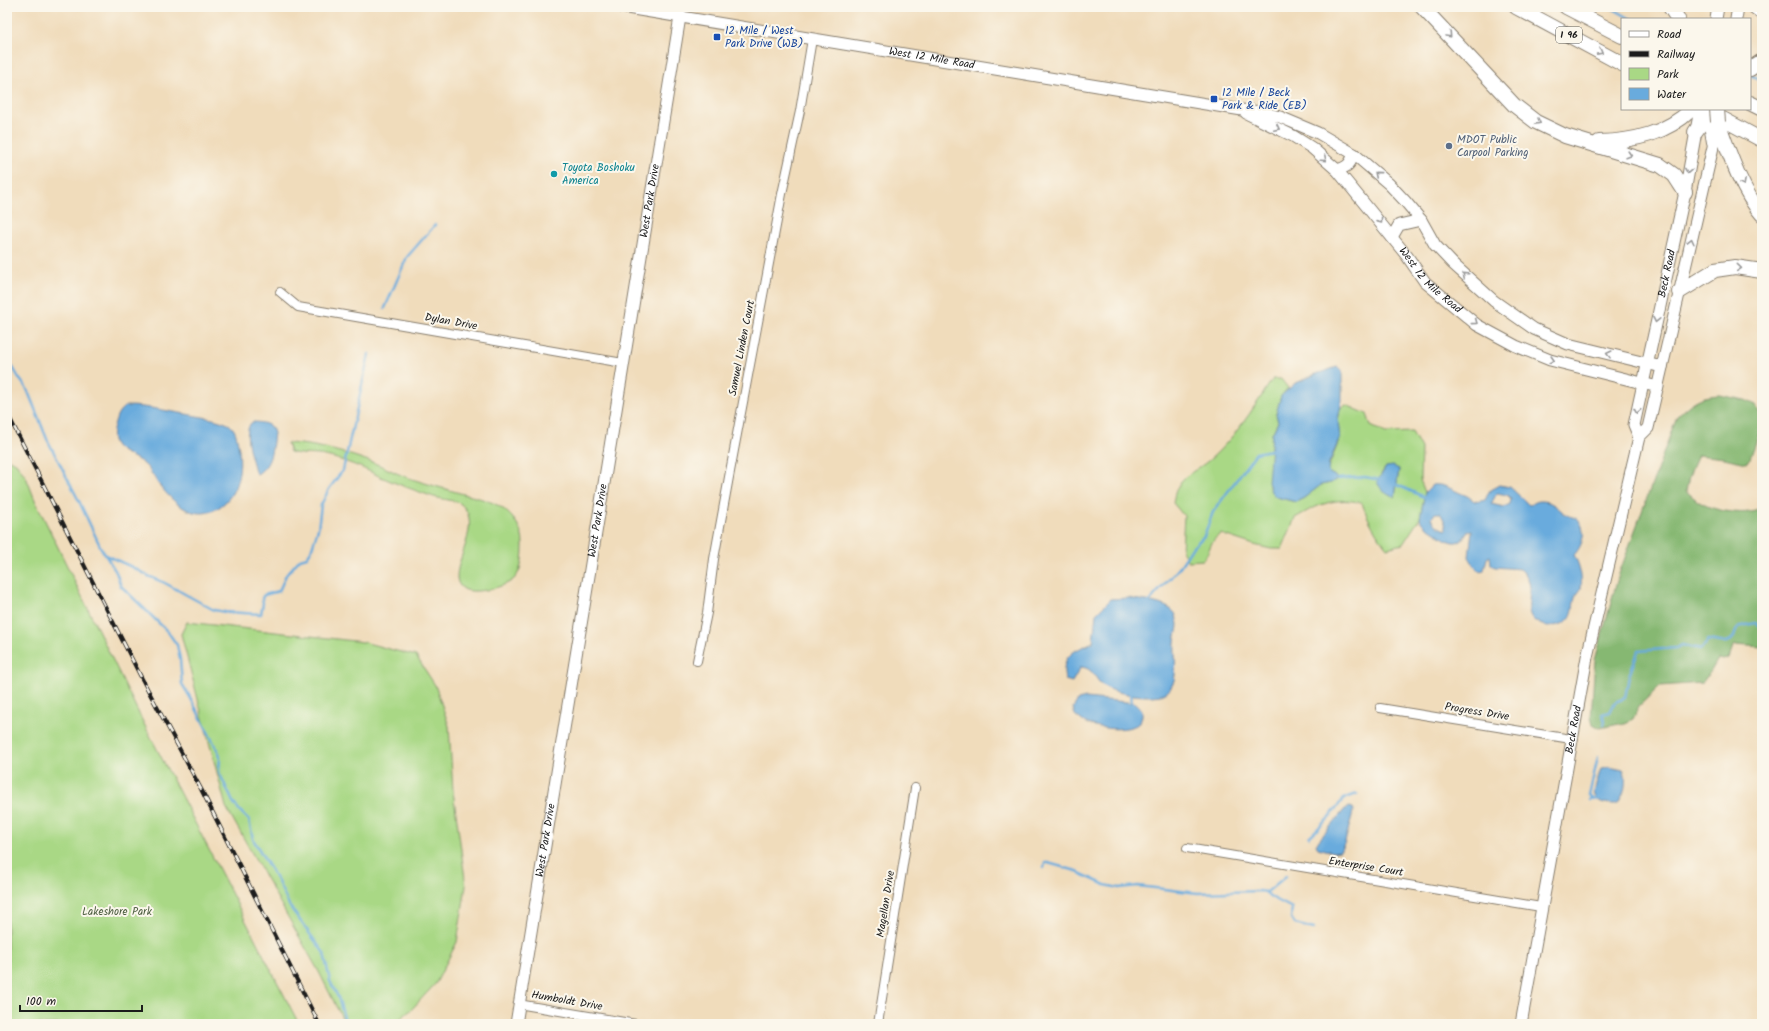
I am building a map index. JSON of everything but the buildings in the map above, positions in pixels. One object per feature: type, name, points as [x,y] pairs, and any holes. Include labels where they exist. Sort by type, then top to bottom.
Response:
[{"type":"highway","points":[[1422,7],[1514,105],[1536,122],[1565,136],[1660,165],[1674,174],[1685,192]]},
{"type":"highway","name":"I 96","points":[[1516,7],[1621,63]]},
{"type":"highway","name":"I 96","points":[[1566,7],[1621,35]]},
{"type":"highway","points":[[1670,7],[1677,18]]},
{"type":"highway","points":[[1755,7],[1762,12]]},
{"type":"highway","points":[[1751,104],[1762,109]]},
{"type":"highway","points":[[1565,136],[1596,142],[1624,141],[1654,133],[1674,123],[1691,110]]},
{"type":"highway","points":[[1696,132],[1710,111]]},
{"type":"highway","points":[[1710,111],[1762,140]]},
{"type":"highway","points":[[1710,111],[1714,142]]},
{"type":"highway","points":[[1710,111],[1743,183],[1762,214]]},
{"type":"highway","points":[[1678,292],[1715,270],[1735,267],[1762,271]]},
{"type":"main road","name":"West 12 Mile Road","points":[[621,7],[745,27],[812,40],[1262,112],[1280,117],[1318,133],[1354,154],[1389,184],[1421,220],[1435,245],[1453,264],[1494,301],[1534,329],[1568,344],[1662,367]]},
{"type":"main road","points":[[1716,18],[1718,7]]},
{"type":"main road","points":[[1736,18],[1738,7]]},
{"type":"main road","name":"West Park Drive","points":[[516,1024],[518,1004],[680,17]]},
{"type":"main road","name":"West 12 Mile Road","points":[[1242,110],[1312,148],[1337,170],[1392,237],[1425,282],[1477,325],[1516,346],[1550,360],[1658,387]]},
{"type":"main road","name":"Beck Road","points":[[1639,437],[1634,425],[1685,192],[1696,132]]},
{"type":"main road","name":"Beck Road","points":[[1521,1024],[1571,738],[1587,657],[1639,437],[1648,428],[1678,292],[1714,142]]},
{"type":"main road","points":[[1337,170],[1346,168],[1351,163],[1354,154]]},
{"type":"main road","points":[[1392,237],[1399,225],[1421,220]]},
{"type":"street","name":"Samuel Linden Court","points":[[697,661],[707,613],[714,559],[729,477],[782,194],[800,111],[812,40]]},
{"type":"street","name":"Dylan Drive","points":[[280,292],[298,307],[623,363]]},
{"type":"street","name":"Progress Drive","points":[[1380,708],[1571,738]]},
{"type":"street","name":"Magellan Drive","points":[[878,1024],[915,788]]},
{"type":"street","name":"Enterprise Court","points":[[1187,848],[1541,907]]},
{"type":"street","name":"Humboldt Drive","points":[[518,1004],[636,1024]]},
{"type":"green space","points":[[1273,379],[1281,379],[1288,388],[1281,396],[1276,414],[1278,422],[1272,434],[1269,488],[1276,497],[1296,502],[1304,498],[1320,485],[1331,483],[1335,476],[1328,472],[1328,468],[1339,441],[1338,420],[1340,408],[1346,405],[1367,414],[1371,426],[1386,433],[1412,432],[1421,448],[1420,480],[1425,492],[1420,518],[1403,544],[1387,548],[1373,527],[1362,503],[1353,501],[1335,501],[1311,509],[1295,518],[1282,549],[1271,549],[1254,545],[1221,534],[1214,539],[1206,557],[1203,560],[1188,561],[1182,551],[1184,516],[1173,503],[1177,487],[1185,478],[1214,456],[1227,443]],"holes":[[[1386,467],[1399,469],[1395,497],[1381,474]]]},
{"type":"green space","points":[[1719,395],[1745,400],[1756,405],[1761,417],[1760,431],[1749,461],[1746,463],[1724,458],[1698,455],[1689,476],[1686,491],[1701,503],[1714,508],[1732,512],[1749,512],[1762,508],[1762,647],[1733,646],[1729,658],[1723,660],[1718,659],[1702,683],[1660,686],[1639,706],[1633,719],[1624,723],[1600,728],[1593,724],[1591,718],[1595,660],[1619,574],[1677,416],[1695,401],[1706,397]]},
{"type":"green space","points":[[287,443],[320,447],[342,453],[374,463],[406,477],[481,499],[498,506],[514,519],[520,529],[523,539],[521,567],[517,575],[511,581],[498,587],[482,591],[469,591],[464,589],[458,583],[457,573],[467,538],[469,525],[468,514],[461,504],[455,501],[434,497],[331,457],[290,452]]},
{"type":"green space","name":"Lakeshore Park","points":[[7,459],[16,463],[26,477],[35,500],[143,722],[299,1024],[7,1024]]},
{"type":"green space","points":[[187,622],[363,642],[416,656],[435,685],[449,726],[453,791],[466,886],[457,942],[436,983],[411,1010],[393,1024],[345,1024],[319,972],[226,807],[181,634]]},
{"type":"water","points":[[1337,367],[1342,370],[1342,400],[1338,420],[1340,438],[1329,463],[1328,472],[1337,479],[1331,483],[1321,485],[1296,502],[1276,497],[1271,492],[1268,482],[1272,434],[1278,422],[1276,414],[1281,396],[1294,384],[1316,374]]},
{"type":"water","points":[[126,406],[149,408],[207,418],[230,425],[237,438],[240,464],[237,483],[228,500],[212,511],[195,513],[180,506],[167,495],[147,467],[121,450],[113,441],[115,422],[120,411]]},
{"type":"water","points":[[252,422],[269,425],[274,433],[272,451],[266,466],[257,474],[255,472],[248,439],[249,427]]},
{"type":"water","points":[[1393,466],[1399,469],[1395,497],[1384,492],[1377,482],[1386,467]]},
{"type":"water","points":[[1432,485],[1441,485],[1477,501],[1485,500],[1490,490],[1499,485],[1510,487],[1529,505],[1539,501],[1544,501],[1556,506],[1566,514],[1578,520],[1583,529],[1583,538],[1577,552],[1574,555],[1580,571],[1581,584],[1575,598],[1573,611],[1570,617],[1563,623],[1554,626],[1540,624],[1533,619],[1530,613],[1530,591],[1526,576],[1520,569],[1495,567],[1491,564],[1490,556],[1487,558],[1484,570],[1477,570],[1469,557],[1472,530],[1468,531],[1465,537],[1461,540],[1453,542],[1444,539],[1422,523],[1420,518],[1425,492]],"holes":[[[1497,493],[1507,495],[1511,499],[1510,504],[1504,507],[1491,504]],[[1435,513],[1440,513],[1446,530],[1434,523],[1432,518]]]},
{"type":"water","points":[[1129,598],[1160,604],[1171,609],[1175,613],[1178,625],[1175,643],[1175,673],[1173,684],[1169,690],[1166,693],[1154,696],[1121,693],[1101,684],[1091,671],[1081,667],[1072,682],[1065,680],[1064,672],[1067,659],[1074,651],[1093,642],[1096,614],[1111,599]]},
{"type":"water","points":[[1086,698],[1136,703],[1142,712],[1140,723],[1128,728],[1115,729],[1094,726],[1086,723],[1075,715],[1073,708],[1078,700]]},
{"type":"water","points":[[1608,767],[1624,770],[1625,788],[1617,804],[1600,801],[1595,796],[1594,792],[1601,768]]},
{"type":"water","points":[[1350,807],[1353,808],[1353,812],[1345,842],[1340,851],[1333,852],[1318,848],[1316,845],[1319,840],[1345,809]]},
{"type":"waterway","points":[[1610,7],[1629,18]]},
{"type":"waterway","points":[[1751,75],[1762,80]]},
{"type":"waterway","points":[[385,308],[407,257],[435,225]]},
{"type":"waterway","points":[[106,555],[163,582],[214,610],[261,614],[263,603],[262,598],[264,595],[279,591],[286,575],[300,559],[307,557],[311,551],[318,529],[321,505],[329,489],[343,470],[369,354]]},
{"type":"waterway","points":[[7,357],[27,389],[47,439],[101,548],[116,572],[121,586],[168,632],[177,645],[182,684],[219,753],[219,772],[233,802],[249,820],[253,839],[278,882],[290,907],[324,953],[330,981],[338,997],[346,1024]]},
{"type":"waterway","points":[[1148,603],[1179,568],[1192,548],[1204,536],[1213,512],[1256,453],[1271,450]]},
{"type":"waterway","points":[[1337,479],[1365,477],[1381,480]]},
{"type":"waterway","points":[[1395,484],[1424,497]]},
{"type":"waterway","points":[[1604,725],[1605,721],[1602,714],[1610,712],[1615,702],[1625,698],[1629,676],[1638,651],[1676,648],[1682,645],[1701,649],[1708,640],[1721,642],[1731,640],[1737,630],[1742,626],[1755,623],[1762,627]]},
{"type":"waterway","points":[[1131,692],[1132,705]]},
{"type":"waterway","points":[[1598,757],[1589,796],[1593,798],[1591,800],[1601,799]]},
{"type":"waterway","points":[[1309,837],[1330,817],[1343,799],[1357,794]]},
{"type":"waterway","points":[[1044,868],[1045,863],[1048,863],[1073,870],[1105,885],[1119,888],[1138,886],[1198,893],[1267,892],[1286,876]]},
{"type":"waterway","points":[[1265,892],[1271,897],[1292,908],[1291,918],[1295,924],[1314,929]]},
{"type":"railway","points":[[7,413],[141,677],[201,789],[319,1024]]},
{"type":"place","name":"12 Mile / West Park Drive (WB)","points":[[717,37]]},
{"type":"place","name":"12 Mile / Beck Park & Ride (EB)","points":[[1214,99]]},
{"type":"place","name":"MDOT Public Carpool Parking","points":[[1449,146]]},
{"type":"place","name":"Toyota Boshoku America","points":[[554,174]]}]
